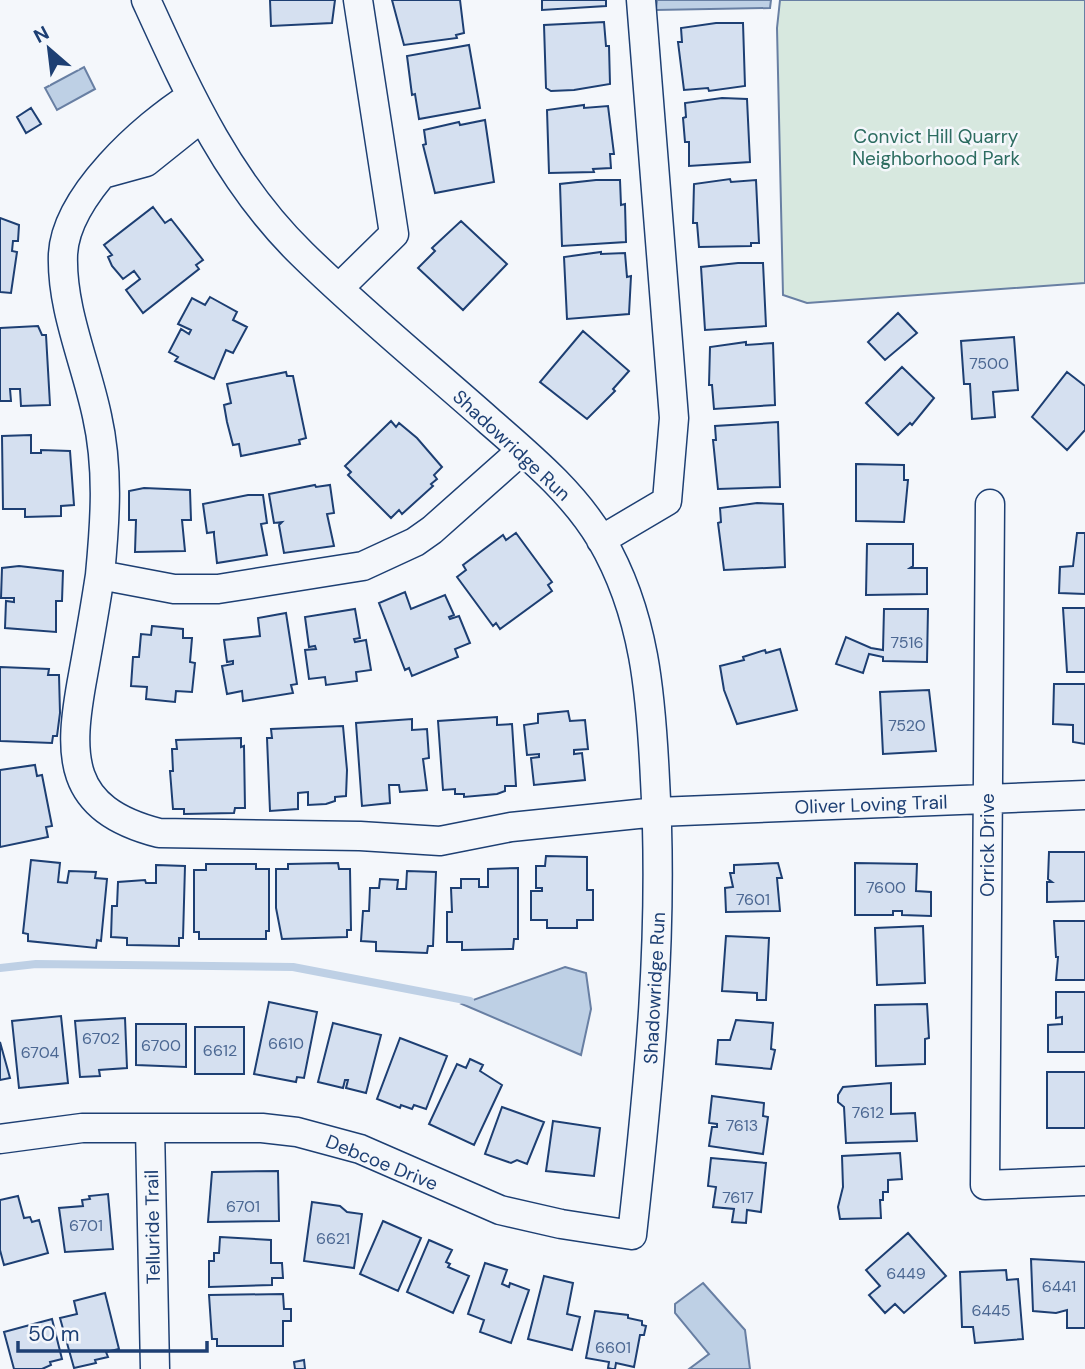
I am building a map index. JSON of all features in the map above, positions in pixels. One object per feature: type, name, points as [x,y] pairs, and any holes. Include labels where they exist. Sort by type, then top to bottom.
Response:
[{"type":"street","name":"Shadowridge Run","points":[[146,0],[196,107],[252,198],[301,254],[522,450],[580,509],[601,540],[622,583],[643,646],[649,681],[657,812],[654,1027],[632,1235]]},
{"type":"street","points":[[339,288],[394,234],[358,0]]},
{"type":"street","points":[[601,540],[667,500],[674,418],[641,0]]},
{"type":"street","name":"Oliver Loving Trail","points":[[196,107],[148,127],[106,173],[75,213],[63,253],[68,303],[98,418],[106,491],[100,575],[74,727],[74,760],[85,786],[108,811],[129,825],[159,833],[360,836],[440,841],[511,827],[657,812],[1085,795]]},
{"type":"street","points":[[100,575],[174,589],[218,589],[363,566],[415,542],[432,530],[522,450]]},
{"type":"street","name":"Orrick Drive","points":[[990,504],[985,1185],[1085,1181]]},
{"type":"street","name":"Telluride Trail","points":[[150,1128],[155,1369]]},
{"type":"street","name":"Debcoe Drive","points":[[0,1139],[52,1130],[262,1128],[297,1132],[360,1149],[500,1210],[561,1224],[632,1235]]},
{"type":"green space","name":"Convict Hill Quarry Neighborhood Park","points":[[780,0],[1085,0],[1085,283],[807,303],[783,295],[777,28]]},
{"type":"water","points":[[657,0],[771,0],[770,8],[656,10]]},
{"type":"water","points":[[84,67],[95,89],[57,110],[45,88]]},
{"type":"water","points":[[565,967],[586,973],[591,1009],[581,1055],[462,1004]]},
{"type":"water","points":[[703,1283],[745,1330],[750,1369],[689,1369],[709,1354],[675,1313],[675,1304]]},
{"type":"building","points":[[270,0],[335,0],[332,23],[271,26]]},
{"type":"building","points":[[392,0],[460,0],[464,33],[456,35],[457,38],[404,45]]},
{"type":"building","points":[[542,0],[606,0],[606,6],[542,10]]},
{"type":"building","points":[[604,22],[606,46],[609,46],[610,84],[574,90],[551,91],[546,88],[544,25]]},
{"type":"building","points":[[716,23],[743,23],[745,86],[709,91],[708,88],[684,90],[678,42],[682,42],[681,28]]},
{"type":"building","points":[[469,45],[480,108],[419,119],[415,94],[412,95],[407,56]]},
{"type":"building","points":[[722,98],[747,99],[750,162],[689,166],[689,142],[685,142],[683,118],[686,117],[685,103]]},
{"type":"building","points":[[584,105],[584,108],[608,106],[614,154],[610,154],[611,168],[593,169],[594,172],[549,173],[547,110]]},
{"type":"building","points":[[31,108],[41,124],[26,133],[17,117]]},
{"type":"building","points":[[485,120],[494,182],[435,193],[423,145],[426,144],[424,130],[459,122],[460,125]]},
{"type":"building","points":[[730,179],[731,182],[756,180],[759,243],[751,243],[751,246],[699,247],[697,223],[693,223],[694,184]]},
{"type":"building","points":[[620,180],[621,205],[625,204],[626,242],[562,246],[560,184]]},
{"type":"building","points":[[153,207],[165,223],[171,219],[203,260],[196,265],[199,269],[143,313],[126,290],[140,279],[134,271],[123,279],[112,266],[108,257],[112,255],[104,245]]},
{"type":"building","points":[[0,218],[19,225],[18,241],[13,241],[12,251],[17,252],[11,293],[0,292]]},
{"type":"building","points":[[461,221],[507,264],[463,310],[418,268],[435,251],[432,248]]},
{"type":"building","points":[[601,252],[625,253],[627,277],[631,276],[629,314],[567,319],[564,257]]},
{"type":"building","points":[[763,263],[766,326],[705,330],[701,267]]},
{"type":"building","points":[[210,297],[237,312],[233,320],[247,327],[233,353],[226,350],[214,379],[175,361],[178,357],[169,352],[181,329],[189,334],[191,330],[178,324],[192,298],[205,305]]},
{"type":"building","points":[[898,313],[917,333],[885,360],[868,342]]},
{"type":"building","points":[[38,326],[42,335],[46,335],[50,405],[21,406],[20,389],[10,389],[11,401],[0,401],[0,328]]},
{"type":"building","points":[[583,331],[629,371],[613,389],[615,391],[587,419],[540,382]]},
{"type":"building","points":[[1014,337],[1018,390],[993,392],[995,417],[972,419],[970,384],[964,384],[961,341]]},
{"type":"building","points":[[746,342],[746,345],[773,343],[775,405],[714,409],[712,385],[709,385],[710,347]]},
{"type":"building","points":[[902,367],[934,398],[912,425],[910,423],[898,435],[866,403]]},
{"type":"building","points":[[286,372],[287,376],[293,376],[306,438],[299,440],[300,444],[241,456],[239,444],[233,445],[227,422],[224,405],[231,403],[227,384]]},
{"type":"building","points":[[1067,372],[1085,386],[1085,430],[1067,450],[1032,417]]},
{"type":"building","points":[[391,421],[396,427],[399,423],[417,438],[442,467],[434,475],[437,479],[431,484],[433,486],[402,514],[399,510],[391,518],[348,475],[351,472],[345,466]]},
{"type":"building","points":[[778,422],[780,487],[718,489],[713,440],[716,440],[715,426]]},
{"type":"building","points":[[31,435],[31,453],[41,453],[41,450],[70,451],[74,505],[61,506],[61,516],[25,517],[25,509],[3,509],[2,436]]},
{"type":"building","points":[[856,464],[904,465],[904,480],[908,480],[904,522],[856,521]]},
{"type":"building","points":[[315,485],[330,485],[334,513],[327,514],[334,546],[284,553],[279,525],[282,522],[274,523],[269,494]]},
{"type":"building","points":[[144,488],[190,490],[191,520],[182,520],[185,551],[135,552],[136,520],[129,520],[129,491]]},
{"type":"building","points":[[248,495],[263,495],[267,523],[261,524],[267,555],[217,563],[214,532],[207,533],[203,504]]},
{"type":"building","points":[[757,503],[783,504],[785,567],[724,570],[718,523],[721,522],[720,508]]},
{"type":"building","points":[[516,533],[552,582],[548,585],[552,591],[500,629],[496,623],[493,626],[457,577],[466,570],[463,565],[503,535],[506,540]]},
{"type":"building","points":[[1077,533],[1085,533],[1085,594],[1059,593],[1060,567],[1073,566]]},
{"type":"building","points":[[867,544],[913,544],[913,566],[910,568],[927,568],[927,594],[866,595]]},
{"type":"building","points":[[19,566],[63,571],[62,601],[56,601],[56,632],[5,628],[6,601],[14,602],[14,598],[1,598],[2,568]]},
{"type":"building","points":[[405,592],[411,609],[445,595],[454,615],[449,617],[450,619],[459,616],[470,643],[455,649],[458,657],[412,676],[409,668],[405,670],[379,603]]},
{"type":"building","points":[[1063,608],[1085,608],[1085,672],[1067,672]]},
{"type":"building","points":[[355,609],[360,638],[354,639],[355,642],[366,640],[371,670],[356,672],[357,681],[326,685],[325,677],[309,679],[305,650],[316,649],[315,646],[309,647],[305,617]]},
{"type":"building","points":[[884,609],[928,609],[927,662],[883,661],[883,657],[869,654],[863,673],[836,664],[846,637],[883,650]]},
{"type":"building","points":[[286,613],[297,684],[291,685],[293,693],[243,701],[242,691],[227,694],[222,666],[233,664],[233,661],[227,662],[224,640],[260,636],[258,618]]},
{"type":"building","points":[[152,626],[183,629],[183,638],[192,638],[190,662],[195,663],[192,692],[176,691],[175,702],[146,699],[147,687],[131,686],[133,657],[139,657],[141,634],[151,635]]},
{"type":"building","points":[[780,649],[797,710],[737,724],[724,690],[720,666],[744,660],[743,657],[765,650],[766,653]]},
{"type":"building","points":[[0,667],[49,669],[48,675],[59,675],[60,713],[57,736],[53,736],[52,743],[0,741]]},
{"type":"building","points":[[1054,684],[1085,684],[1085,744],[1073,742],[1073,725],[1053,724]]},
{"type":"building","points":[[929,690],[936,751],[883,754],[880,692]]},
{"type":"building","points":[[568,711],[570,721],[585,720],[588,749],[574,750],[574,754],[582,753],[585,780],[534,785],[531,758],[539,757],[539,754],[527,755],[524,725],[538,723],[538,714]]},
{"type":"building","points":[[497,717],[497,725],[512,724],[516,786],[505,786],[505,791],[497,794],[464,797],[464,794],[455,794],[455,789],[443,790],[438,721]]},
{"type":"building","points":[[412,719],[412,730],[427,729],[429,758],[423,759],[427,790],[400,792],[399,785],[389,785],[390,803],[362,806],[356,723]]},
{"type":"building","points":[[343,726],[347,770],[346,796],[335,797],[335,801],[326,804],[308,805],[308,792],[298,793],[298,809],[270,811],[267,738],[272,738],[271,729]]},
{"type":"building","points":[[241,738],[241,747],[244,746],[245,808],[235,808],[234,813],[184,814],[184,809],[173,809],[170,771],[173,771],[172,749],[177,749],[176,740]]},
{"type":"building","points":[[35,765],[37,776],[42,775],[52,826],[46,827],[48,837],[0,847],[0,770]]},
{"type":"building","points":[[1049,852],[1085,852],[1085,901],[1047,902],[1047,882],[1052,882],[1048,879]]},
{"type":"building","points":[[546,856],[587,857],[587,890],[593,890],[593,920],[577,920],[577,928],[547,928],[547,920],[531,920],[531,891],[542,891],[542,888],[536,888],[536,866],[545,866]]},
{"type":"building","points":[[31,860],[60,863],[58,882],[67,883],[69,871],[96,872],[95,878],[107,879],[101,941],[97,940],[96,948],[28,941],[28,934],[23,933]]},
{"type":"building","points":[[338,863],[339,869],[350,869],[351,930],[347,930],[347,937],[282,939],[276,908],[276,869],[288,869],[288,864]]},
{"type":"building","points":[[778,863],[782,878],[777,878],[780,911],[726,912],[725,888],[733,887],[730,873],[734,873],[734,865]]},
{"type":"building","points":[[855,863],[917,864],[916,891],[931,892],[931,916],[902,915],[902,911],[893,911],[893,915],[855,915]]},
{"type":"building","points":[[206,864],[256,864],[256,869],[269,869],[269,931],[266,931],[266,939],[199,939],[199,932],[194,932],[194,870],[206,870]]},
{"type":"building","points":[[156,865],[185,866],[183,938],[179,938],[179,946],[127,945],[127,938],[111,937],[112,906],[117,906],[118,882],[145,880],[146,883],[156,883]]},
{"type":"building","points":[[518,868],[518,939],[514,939],[513,949],[462,950],[462,942],[447,942],[447,912],[452,912],[451,888],[461,888],[461,879],[479,879],[479,887],[488,887],[488,869]]},
{"type":"building","points":[[407,871],[436,872],[433,946],[428,946],[427,953],[376,951],[376,942],[361,941],[363,911],[369,911],[370,888],[379,888],[380,879],[398,880],[397,889],[406,889]]},
{"type":"building","points":[[1054,921],[1085,921],[1085,980],[1056,980],[1058,957]]},
{"type":"building","points":[[923,926],[925,983],[877,985],[875,928]]},
{"type":"building","points":[[726,936],[769,938],[766,1000],[757,1000],[757,993],[722,991]]},
{"type":"building","points":[[1056,992],[1085,992],[1085,1052],[1048,1052],[1048,1025],[1062,1024],[1062,1017],[1056,1018]]},
{"type":"building","points":[[269,1002],[317,1012],[304,1078],[297,1077],[296,1082],[254,1074]]},
{"type":"building","points":[[927,1004],[929,1038],[925,1039],[925,1064],[876,1066],[875,1005]]},
{"type":"building","points":[[61,1016],[68,1083],[19,1088],[12,1021]]},
{"type":"building","points":[[125,1018],[127,1068],[99,1070],[100,1076],[80,1077],[75,1021]]},
{"type":"building","points":[[736,1020],[773,1023],[771,1049],[775,1050],[771,1069],[716,1064],[718,1040],[730,1040]]},
{"type":"building","points":[[333,1023],[381,1035],[366,1093],[346,1088],[348,1080],[345,1080],[343,1088],[318,1082]]},
{"type":"building","points":[[136,1024],[186,1024],[186,1067],[136,1065]]},
{"type":"building","points":[[195,1027],[244,1027],[244,1074],[195,1074]]},
{"type":"building","points":[[400,1038],[447,1056],[426,1109],[414,1105],[412,1109],[401,1105],[400,1108],[377,1099]]},
{"type":"building","points":[[0,1042],[10,1078],[0,1080]]},
{"type":"building","points":[[470,1059],[483,1065],[480,1071],[502,1085],[474,1145],[429,1124],[457,1064],[466,1068]]},
{"type":"building","points":[[1047,1072],[1085,1072],[1085,1128],[1047,1128]]},
{"type":"building","points":[[891,1083],[891,1114],[915,1113],[917,1141],[846,1143],[844,1107],[838,1102],[838,1095],[843,1087]]},
{"type":"building","points":[[712,1096],[764,1103],[763,1116],[768,1117],[763,1154],[709,1146],[712,1127],[717,1127],[717,1124],[709,1123]]},
{"type":"building","points":[[502,1107],[544,1122],[527,1164],[517,1160],[511,1163],[485,1154]]},
{"type":"building","points":[[553,1121],[600,1128],[594,1176],[546,1171]]},
{"type":"building","points":[[900,1153],[902,1179],[888,1180],[888,1192],[883,1192],[883,1200],[880,1200],[881,1218],[840,1219],[838,1207],[843,1187],[842,1156]]},
{"type":"building","points":[[711,1158],[766,1163],[761,1212],[747,1210],[746,1223],[732,1222],[734,1209],[713,1207],[716,1187],[708,1186]]},
{"type":"building","points":[[278,1171],[279,1221],[208,1222],[212,1172]]},
{"type":"building","points":[[108,1194],[113,1249],[65,1252],[59,1208],[83,1206],[82,1200],[90,1199],[89,1196]]},
{"type":"building","points":[[18,1196],[24,1218],[30,1217],[32,1222],[39,1220],[48,1253],[4,1265],[0,1250],[0,1200]]},
{"type":"building","points":[[312,1202],[340,1206],[347,1212],[362,1214],[354,1268],[304,1261]]},
{"type":"building","points":[[383,1221],[421,1238],[398,1291],[360,1274]]},
{"type":"building","points":[[908,1233],[946,1276],[904,1313],[895,1304],[885,1313],[869,1295],[880,1286],[866,1270]]},
{"type":"building","points":[[220,1237],[271,1240],[271,1263],[282,1263],[283,1278],[272,1278],[272,1285],[209,1287],[209,1261],[214,1261],[214,1253],[219,1253]]},
{"type":"building","points":[[429,1240],[452,1250],[446,1262],[450,1264],[448,1267],[469,1276],[453,1313],[407,1292]]},
{"type":"building","points":[[1031,1259],[1085,1262],[1085,1328],[1067,1328],[1067,1310],[1056,1313],[1033,1311]]},
{"type":"building","points":[[485,1263],[507,1270],[502,1284],[509,1287],[510,1283],[529,1290],[511,1343],[480,1332],[484,1320],[468,1314]]},
{"type":"building","points":[[1006,1270],[1007,1280],[1018,1279],[1023,1339],[975,1343],[973,1327],[962,1327],[960,1272]]},
{"type":"building","points":[[544,1276],[573,1283],[567,1314],[580,1317],[572,1350],[528,1339]]},
{"type":"building","points":[[105,1293],[119,1349],[106,1352],[108,1357],[95,1360],[96,1363],[74,1368],[60,1318],[77,1314],[74,1301]]},
{"type":"building","points":[[283,1294],[284,1309],[291,1309],[291,1321],[283,1321],[283,1346],[217,1346],[217,1339],[212,1339],[209,1295]]},
{"type":"building","points":[[595,1311],[628,1315],[628,1318],[642,1321],[642,1325],[646,1326],[644,1335],[640,1335],[634,1367],[616,1363],[615,1369],[612,1369],[608,1368],[609,1362],[586,1358]]},
{"type":"building","points":[[52,1319],[62,1359],[50,1362],[51,1365],[42,1369],[14,1369],[4,1332]]},
{"type":"building","points":[[304,1360],[305,1369],[295,1369],[294,1362]]},
{"type":"waterway","points":[[0,968],[36,964],[293,967],[470,1001]]}]
